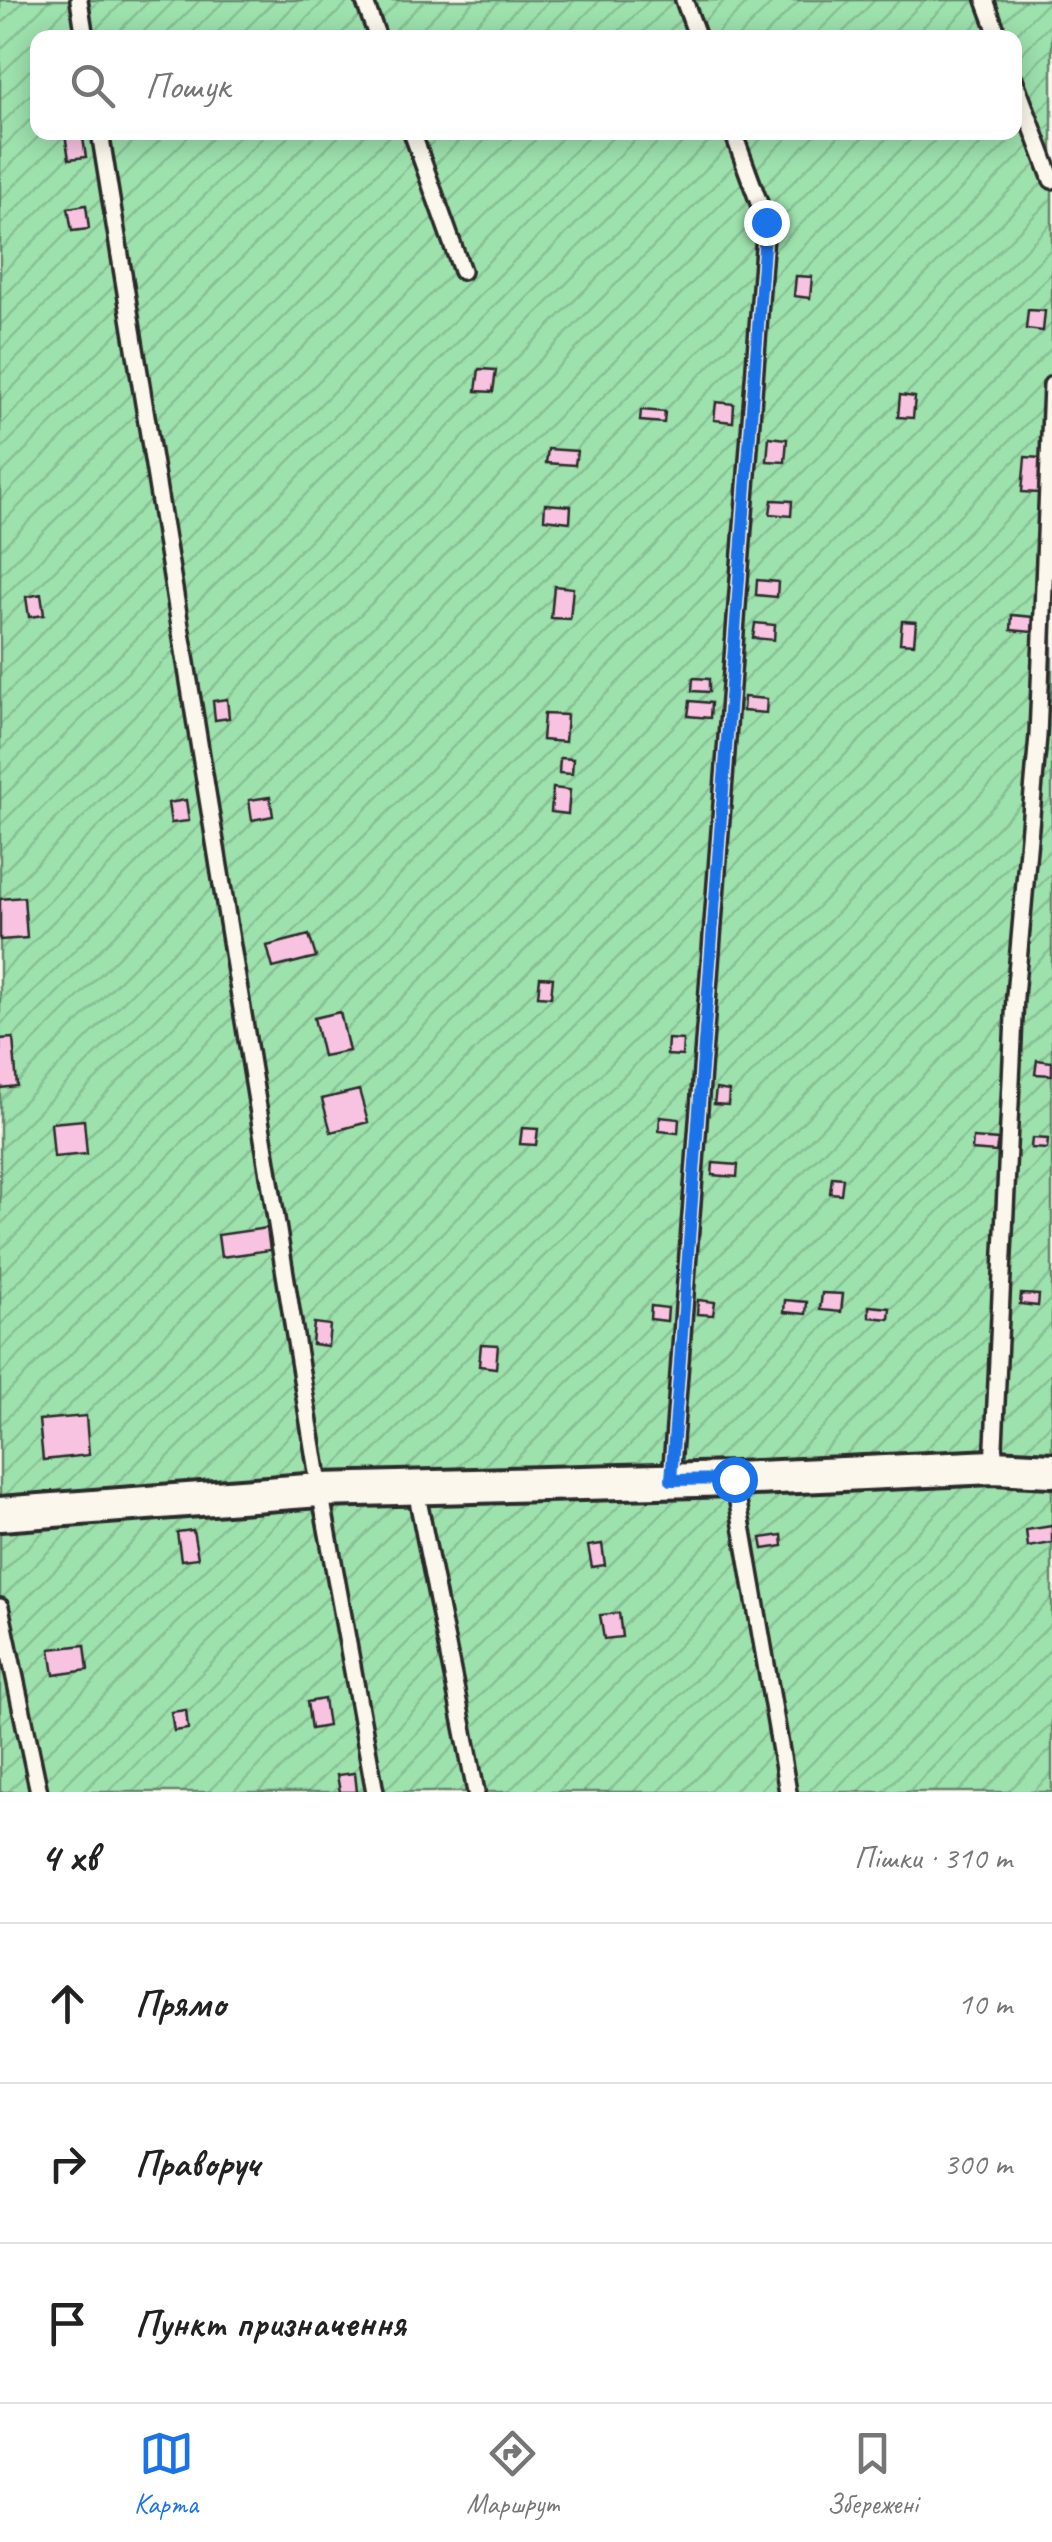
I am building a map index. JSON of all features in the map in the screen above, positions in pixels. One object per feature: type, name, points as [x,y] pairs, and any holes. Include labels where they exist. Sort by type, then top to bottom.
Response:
[{"type":"street","points":[[0,1514],[320,1490],[416,1490],[992,1467],[1052,1470]]},
{"type":"lane","points":[[79,0],[84,30]]},
{"type":"lane","points":[[364,0],[375,30]]},
{"type":"lane","points":[[684,0],[695,30]]},
{"type":"lane","points":[[985,0],[996,30]]},
{"type":"lane","points":[[1022,100],[1052,180]]},
{"type":"lane","points":[[101,140],[320,1490],[376,1792]]},
{"type":"lane","points":[[415,140],[462,272]]},
{"type":"lane","points":[[671,1480],[766,222],[736,140]]},
{"type":"lane","points":[[992,1467],[1015,996],[1038,736],[1052,386]]},
{"type":"lane","points":[[734,1479],[788,1792]]},
{"type":"lane","points":[[416,1490],[476,1792]]},
{"type":"lane","points":[[0,1607],[39,1792]]},
{"type":"green space","points":[[0,0],[1052,0],[1052,1792],[0,1792]]},
{"type":"building","points":[[66,140],[83,140],[86,157],[69,159]]},
{"type":"building","points":[[86,205],[89,229],[72,231],[68,208]]},
{"type":"building","points":[[796,276],[812,277],[810,298],[794,296]]},
{"type":"building","points":[[1028,310],[1045,311],[1043,331],[1026,329]]},
{"type":"building","points":[[479,369],[496,370],[493,392],[476,391]]},
{"type":"building","points":[[900,395],[915,397],[913,418],[898,417]]},
{"type":"building","points":[[716,402],[734,404],[733,422],[714,420]]},
{"type":"building","points":[[641,410],[665,412],[664,423],[640,421]]},
{"type":"building","points":[[769,437],[787,439],[785,462],[767,461]]},
{"type":"building","points":[[548,449],[577,451],[575,465],[546,463]]},
{"type":"building","points":[[1025,457],[1042,458],[1039,493],[1022,492]]},
{"type":"building","points":[[772,500],[792,501],[791,516],[770,514]]},
{"type":"building","points":[[545,504],[571,506],[570,522],[544,519]]},
{"type":"building","points":[[757,580],[778,582],[777,597],[756,595]]},
{"type":"building","points":[[554,586],[573,588],[570,619],[551,618]]},
{"type":"building","points":[[41,594],[44,615],[29,617],[26,597]]},
{"type":"building","points":[[1012,615],[1033,617],[1032,632],[1011,630]]},
{"type":"building","points":[[902,621],[916,622],[914,644],[900,643]]},
{"type":"building","points":[[755,623],[775,625],[774,640],[753,638]]},
{"type":"building","points":[[693,678],[709,679],[709,692],[692,691]]},
{"type":"building","points":[[744,697],[767,699],[766,713],[743,711]]},
{"type":"building","points":[[227,699],[229,718],[215,720],[213,701]]},
{"type":"building","points":[[690,701],[711,703],[710,718],[688,716]]},
{"type":"building","points":[[544,714],[567,715],[565,742],[542,740]]},
{"type":"building","points":[[560,758],[573,759],[572,774],[559,773]]},
{"type":"building","points":[[553,788],[570,790],[568,814],[551,812]]},
{"type":"building","points":[[270,797],[273,816],[252,820],[249,800]]},
{"type":"building","points":[[186,800],[189,821],[171,823],[168,803]]},
{"type":"building","points":[[24,897],[27,938],[0,940],[0,899]]},
{"type":"building","points":[[309,935],[316,957],[273,968],[267,946]]},
{"type":"building","points":[[540,977],[553,978],[551,997],[538,996]]},
{"type":"building","points":[[340,1012],[349,1051],[323,1056],[314,1018]]},
{"type":"building","points":[[13,1038],[17,1086],[0,1088],[0,1039]]},
{"type":"building","points":[[668,1039],[683,1040],[682,1056],[667,1055]]},
{"type":"building","points":[[1037,1060],[1052,1062],[1052,1075],[1035,1074]]},
{"type":"building","points":[[716,1089],[729,1091],[728,1105],[714,1104]]},
{"type":"building","points":[[359,1090],[368,1122],[331,1132],[322,1099]]},
{"type":"building","points":[[660,1117],[679,1119],[678,1133],[659,1131]]},
{"type":"building","points":[[84,1120],[87,1154],[54,1157],[51,1123]]},
{"type":"building","points":[[522,1128],[538,1129],[536,1145],[520,1144]]},
{"type":"building","points":[[973,1138],[998,1140],[996,1152],[972,1150]]},
{"type":"building","points":[[1032,1138],[1048,1139],[1047,1149],[1031,1148]]},
{"type":"building","points":[[713,1163],[738,1165],[737,1177],[712,1175]]},
{"type":"building","points":[[832,1177],[843,1178],[841,1194],[830,1193]]},
{"type":"building","points":[[267,1228],[270,1250],[221,1257],[218,1235]]},
{"type":"building","points":[[822,1293],[843,1294],[841,1312],[820,1310]]},
{"type":"building","points":[[1021,1294],[1039,1295],[1038,1306],[1020,1304]]},
{"type":"building","points":[[698,1300],[715,1302],[713,1315],[697,1314]]},
{"type":"building","points":[[785,1300],[807,1302],[806,1314],[784,1312]]},
{"type":"building","points":[[651,1306],[668,1308],[667,1321],[650,1319]]},
{"type":"building","points":[[869,1306],[890,1308],[889,1319],[869,1317]]},
{"type":"building","points":[[314,1323],[330,1325],[328,1346],[312,1344]]},
{"type":"building","points":[[481,1344],[498,1345],[496,1368],[479,1366]]},
{"type":"building","points":[[86,1416],[89,1455],[43,1460],[39,1420]]},
{"type":"building","points":[[1052,1526],[1052,1543],[1028,1547],[1026,1530]]},
{"type":"building","points":[[193,1530],[198,1558],[181,1560],[177,1532]]},
{"type":"building","points":[[782,1535],[783,1546],[763,1549],[761,1538]]},
{"type":"building","points":[[602,1544],[605,1565],[592,1567],[588,1546]]},
{"type":"building","points":[[619,1613],[622,1637],[604,1639],[600,1615]]},
{"type":"building","points":[[85,1645],[88,1670],[54,1675],[50,1649]]},
{"type":"building","points":[[324,1699],[328,1726],[311,1729],[307,1702]]},
{"type":"building","points":[[186,1710],[188,1729],[174,1731],[171,1712]]},
{"type":"building","points":[[355,1773],[357,1792],[340,1792],[337,1775]]},
{"type":"route","points":[[734,1479],[671,1480],[766,222]]}]
